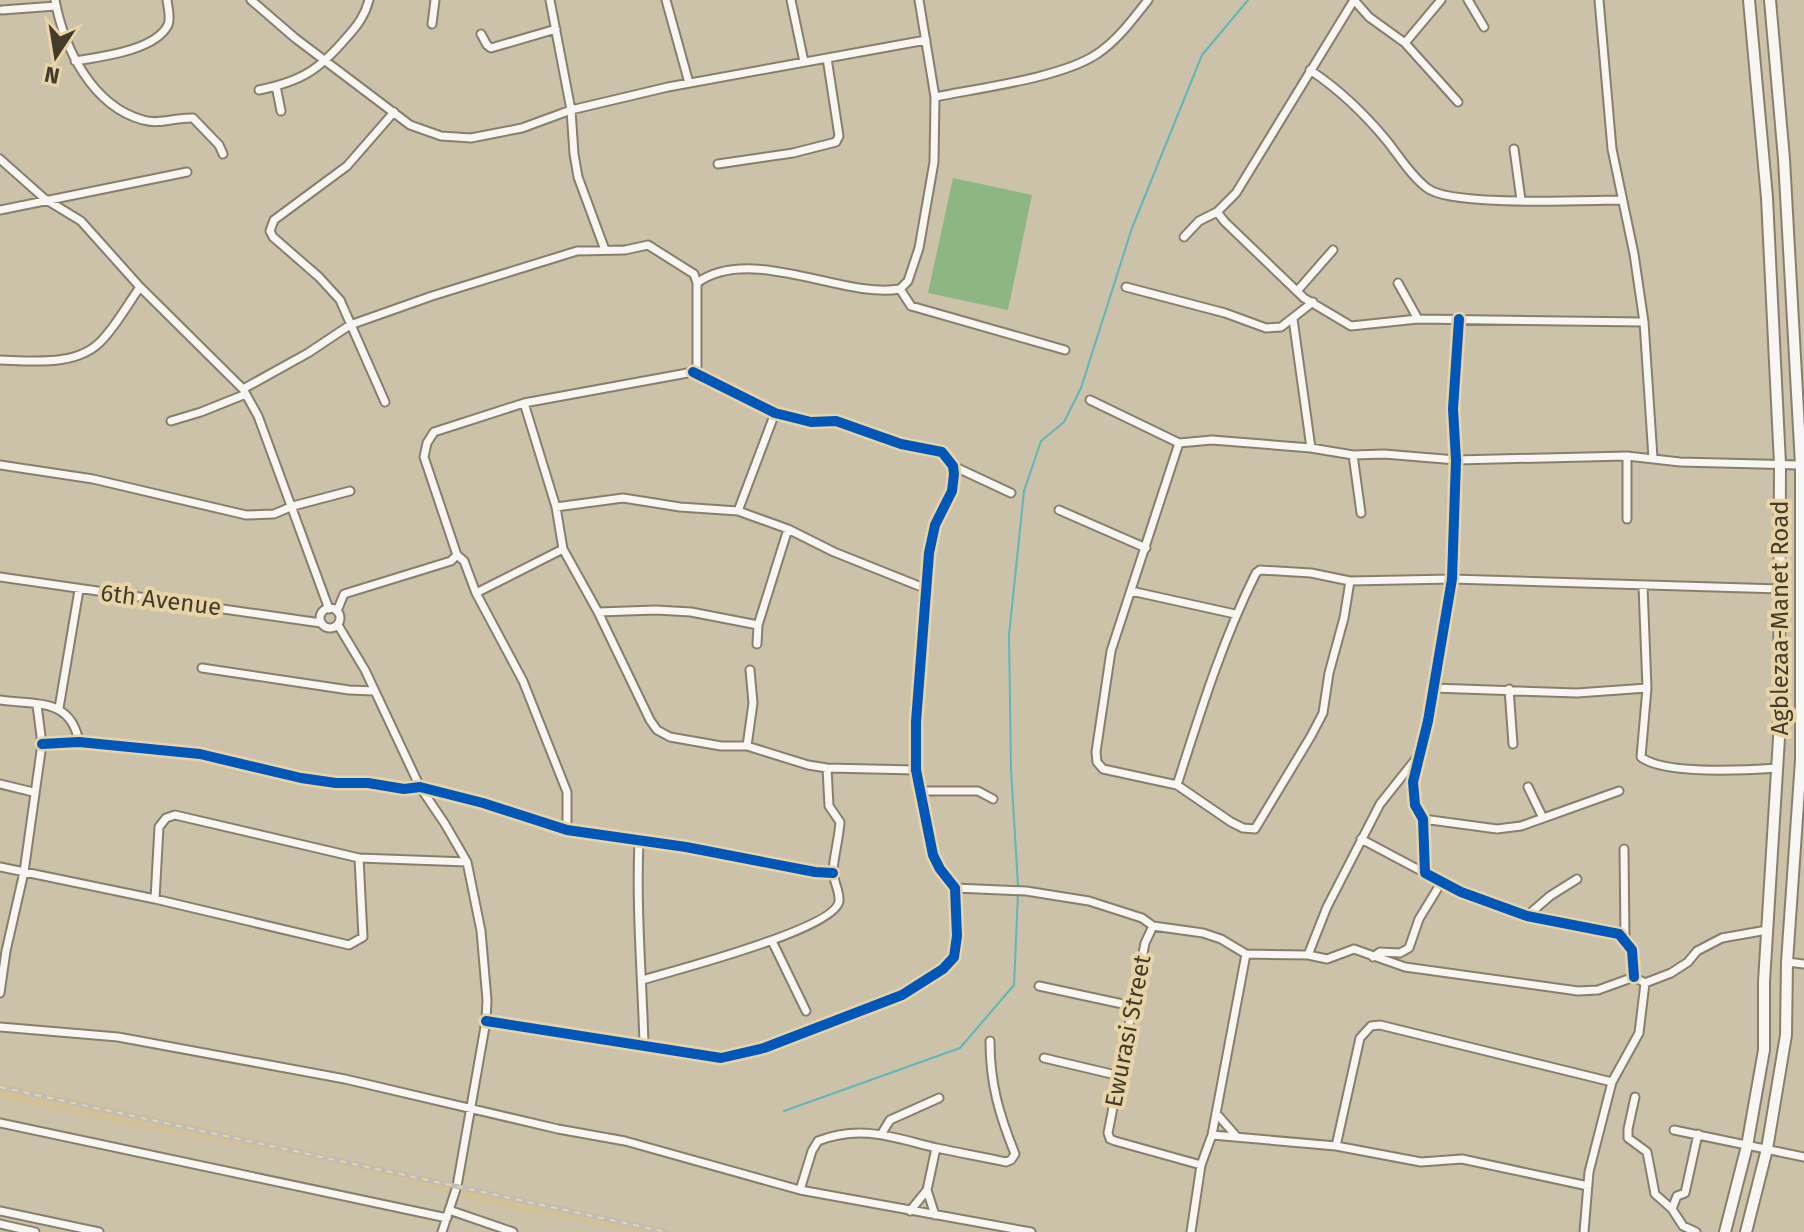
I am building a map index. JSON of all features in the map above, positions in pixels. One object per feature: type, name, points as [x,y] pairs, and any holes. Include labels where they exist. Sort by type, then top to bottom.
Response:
[{"type":"main road","name":"Agblezaa-Manet Road","points":[[1725,1232],[1747,1146],[1764,1050],[1767,930],[1778,768],[1780,464],[1767,198],[1749,0]]},
{"type":"main road","name":"Agblezaa-Manet Road","points":[[1767,1149],[1786,1035],[1787,962],[1800,836],[1803,594],[1801,465],[1785,173],[1770,0]]},
{"type":"main road","points":[[1746,1232],[1767,1149]]},
{"type":"street","points":[[75,61],[128,52],[155,38],[167,27],[167,0]]},
{"type":"street","points":[[251,0],[295,38],[410,125],[441,136],[471,138],[522,128],[571,110],[689,83],[926,40]]},
{"type":"street","points":[[259,90],[292,82],[327,61],[361,21],[369,0]]},
{"type":"street","points":[[432,24],[435,0]]},
{"type":"street","points":[[550,0],[571,110],[578,177],[605,250]]},
{"type":"street","points":[[666,0],[689,83]]},
{"type":"street","points":[[791,0],[804,62]]},
{"type":"street","points":[[697,283],[706,276],[721,272],[762,270],[798,274],[885,292],[900,289],[908,281],[929,198],[934,162],[935,97],[919,0]]},
{"type":"street","points":[[935,97],[1013,82],[1068,67],[1096,55],[1122,33],[1148,0]]},
{"type":"street","points":[[1184,237],[1199,221],[1217,212],[1236,193],[1354,0],[1369,17],[1405,43],[1458,102]]},
{"type":"street","points":[[1405,43],[1441,0]]},
{"type":"street","points":[[1468,0],[1484,27]]},
{"type":"street","points":[[1599,0],[1612,149],[1634,254],[1644,322],[1653,458]]},
{"type":"street","points":[[2,10],[55,3],[75,61],[89,82],[108,101],[144,120],[193,118],[219,145],[223,154]]},
{"type":"street","points":[[481,34],[491,48],[556,29]]},
{"type":"street","points":[[718,164],[793,153],[836,142],[839,136],[827,58]]},
{"type":"street","points":[[1310,70],[1337,88],[1373,124],[1426,187],[1445,197],[1622,200]]},
{"type":"street","points":[[276,86],[281,111]]},
{"type":"street","points":[[385,402],[340,300],[273,237],[271,226],[274,220],[347,166],[394,112]]},
{"type":"street","points":[[1514,149],[1521,200]]},
{"type":"street","points":[[0,159],[45,199],[81,221],[140,287],[245,392],[258,416],[333,610],[340,620],[338,625],[365,670],[420,787],[467,862],[481,931],[486,1021],[457,1186],[442,1232]]},
{"type":"street","points":[[0,210],[187,172]]},
{"type":"street","points":[[1217,212],[1304,298],[1351,326],[1418,319],[1644,322]]},
{"type":"street","points":[[171,421],[201,412],[245,392],[350,325],[577,251],[625,250],[648,245],[694,274],[697,283],[697,366],[693,372]]},
{"type":"street","points":[[1298,290],[1333,250]]},
{"type":"street","points":[[1398,283],[1418,319]]},
{"type":"street","points":[[0,360],[52,361],[82,354],[102,341],[140,287]]},
{"type":"street","points":[[1126,287],[1225,313],[1266,328],[1281,327],[1313,302]]},
{"type":"street","points":[[900,289],[911,306],[1065,350]]},
{"type":"street","points":[[1293,319],[1311,448]]},
{"type":"street","points":[[1425,873],[1423,819],[1413,795],[1452,579],[1456,460],[1453,409],[1459,319]]},
{"type":"street","points":[[567,830],[567,792],[523,681],[476,593],[464,561],[457,555],[424,457],[427,443],[434,432],[524,403],[693,372],[775,413],[811,422],[836,421],[901,444],[942,452],[953,466],[1011,493]]},
{"type":"street","points":[[1090,400],[1179,443],[1212,440],[1311,448],[1353,455],[1384,454],[1456,460],[1627,456],[1680,462],[1801,465]]},
{"type":"street","points":[[524,403],[556,507],[563,549],[657,730],[670,737],[699,743],[747,746],[765,754],[827,768],[916,770]]},
{"type":"street","points":[[738,511],[775,413]]},
{"type":"street","points":[[1179,443],[1111,651],[1097,762],[1103,769],[1177,785],[1243,828],[1255,829],[1323,713],[1350,581]]},
{"type":"street","points":[[1353,455],[1361,513]]},
{"type":"street","points":[[1627,456],[1627,519]]},
{"type":"street","points":[[0,465],[93,479],[246,515],[274,514],[350,491]]},
{"type":"street","points":[[486,1021],[721,1058],[764,1048],[902,995],[943,969],[954,957],[957,936],[955,888],[933,855],[916,770],[924,588],[935,525],[952,491],[953,466]]},
{"type":"street","points":[[556,507],[623,498],[680,507],[738,511],[788,529],[834,552],[924,588]]},
{"type":"street","points":[[1059,510],[1146,548]]},
{"type":"street","points":[[757,644],[758,625],[788,529]]},
{"type":"street","points":[[476,593],[563,549]]},
{"type":"street","points":[[321,623],[322,613],[333,610],[344,594],[451,561],[457,555]]},
{"type":"street","points":[[1177,785],[1235,614],[1256,573],[1265,568],[1350,581],[1452,579],[1780,589]]},
{"type":"street","name":"6th Avenue","points":[[0,577],[321,623],[331,628],[338,625]]},
{"type":"street","points":[[1643,586],[1647,688],[1640,751],[1643,760],[1705,771],[1778,768]]},
{"type":"street","points":[[59,708],[79,590]]},
{"type":"street","points":[[1131,591],[1235,614]]},
{"type":"street","points":[[598,612],[691,612],[758,625]]},
{"type":"street","points":[[202,668],[374,691]]},
{"type":"street","points":[[747,746],[753,703],[750,670]]},
{"type":"street","points":[[1433,688],[1577,693],[1647,688]]},
{"type":"street","points":[[1509,689],[1513,744]]},
{"type":"street","points":[[0,700],[59,708],[73,720],[79,742]]},
{"type":"street","points":[[0,987],[24,872],[42,744],[37,705]]},
{"type":"street","points":[[42,744],[79,742],[200,754],[301,778],[404,789],[420,787],[567,830],[833,873]]},
{"type":"street","points":[[1308,955],[1380,804],[1420,753]]},
{"type":"street","points":[[642,980],[772,941],[835,910],[839,900],[833,873],[840,822],[829,806],[827,768]]},
{"type":"street","points":[[0,784],[33,792]]},
{"type":"street","points":[[1528,787],[1543,818]]},
{"type":"street","points":[[921,791],[978,791],[993,799]]},
{"type":"street","points":[[1423,819],[1497,829],[1521,826],[1619,791]]},
{"type":"street","points":[[155,899],[159,827],[166,818],[175,815],[359,858],[467,862]]},
{"type":"street","points":[[1361,839],[1441,883],[1527,916],[1610,930],[1625,939],[1632,950],[1634,977]]},
{"type":"street","points":[[639,840],[637,892],[644,1044]]},
{"type":"street","points":[[1624,849],[1625,939]]},
{"type":"street","points":[[0,867],[155,899],[349,945],[363,937],[359,858]]},
{"type":"street","points":[[1527,916],[1577,879]]},
{"type":"street","points":[[1373,957],[1380,952],[1400,953],[1409,948],[1419,919],[1441,883]]},
{"type":"street","points":[[955,888],[1008,889],[1102,904],[1142,918],[1153,926],[1203,933],[1246,954],[1308,955],[1327,959],[1354,949],[1418,969],[1578,991],[1598,990],[1634,977],[1645,983],[1671,973],[1688,962],[1697,951],[1722,938],[1767,930]]},
{"type":"street","name":"Ewurasi Street","points":[[1153,926],[1145,943],[1108,1133],[1110,1139],[1201,1165]]},
{"type":"street","points":[[772,941],[806,1011]]},
{"type":"street","points":[[1191,1232],[1201,1165],[1212,1135],[1246,954]]},
{"type":"street","points":[[1787,962],[1804,964]]},
{"type":"street","points":[[1584,1232],[1588,1186],[1612,1082],[1639,1033],[1645,983]]},
{"type":"street","points":[[1039,986],[1132,1006]]},
{"type":"street","points":[[1336,1146],[1360,1038],[1371,1026],[1380,1025],[1612,1082]]},
{"type":"street","points":[[0,1027],[118,1037],[345,1079],[625,1141],[800,1190],[1031,1232]]},
{"type":"street","points":[[800,1190],[818,1141],[846,1135],[882,1133],[1006,1162],[1013,1158],[1015,1154],[992,1086],[990,1041]]},
{"type":"street","points":[[1044,1058],[1120,1076]]},
{"type":"street","points":[[1635,1097],[1628,1138],[1647,1152],[1655,1194],[1672,1209],[1683,1226],[1696,1232]]},
{"type":"street","points":[[882,1133],[890,1120],[939,1098]]},
{"type":"street","points":[[1216,1113],[1237,1137]]},
{"type":"street","points":[[0,1123],[448,1214],[513,1232]]},
{"type":"street","points":[[1674,1130],[1804,1157]]},
{"type":"street","points":[[1672,1209],[1677,1196],[1685,1193],[1698,1134]]},
{"type":"street","points":[[1212,1135],[1336,1146],[1421,1162],[1462,1159],[1588,1186]]},
{"type":"street","points":[[910,1211],[927,1190],[936,1148]]},
{"type":"street","points":[[927,1190],[935,1215]]},
{"type":"street","points":[[0,1211],[99,1232]]},
{"type":"street","points":[[0,1224],[35,1232]]},
{"type":"shaded area","points":[[0,1082],[678,1232],[635,1232],[516,1211],[331,1162],[116,1123],[0,1098]]},
{"type":"green space","points":[[953,178],[1032,195],[1008,310],[928,293]]},
{"type":"waterway","points":[[1018,886],[1011,769],[1009,635],[1024,491],[1041,441],[1064,422],[1081,388],[1132,228],[1202,55],[1248,0]]},
{"type":"waterway","points":[[784,1111],[960,1048],[1014,985],[1018,893]]},
{"type":"railway","points":[[0,1087],[666,1232]]},
{"type":"cycle path","points":[[1459,319],[1453,409],[1456,460],[1452,579],[1428,721],[1413,782],[1415,805],[1423,819],[1425,873],[1461,892],[1527,916],[1619,934],[1632,950],[1634,977]]},
{"type":"cycle path","points":[[486,1021],[721,1058],[764,1048],[902,995],[943,969],[954,957],[957,936],[955,888],[933,855],[916,770],[916,722],[929,553],[935,525],[952,491],[953,466],[942,452],[901,444],[836,421],[811,422],[775,413],[693,372]]},
{"type":"cycle path","points":[[42,744],[79,742],[200,754],[301,778],[404,789],[420,787],[567,830],[833,873]]}]
